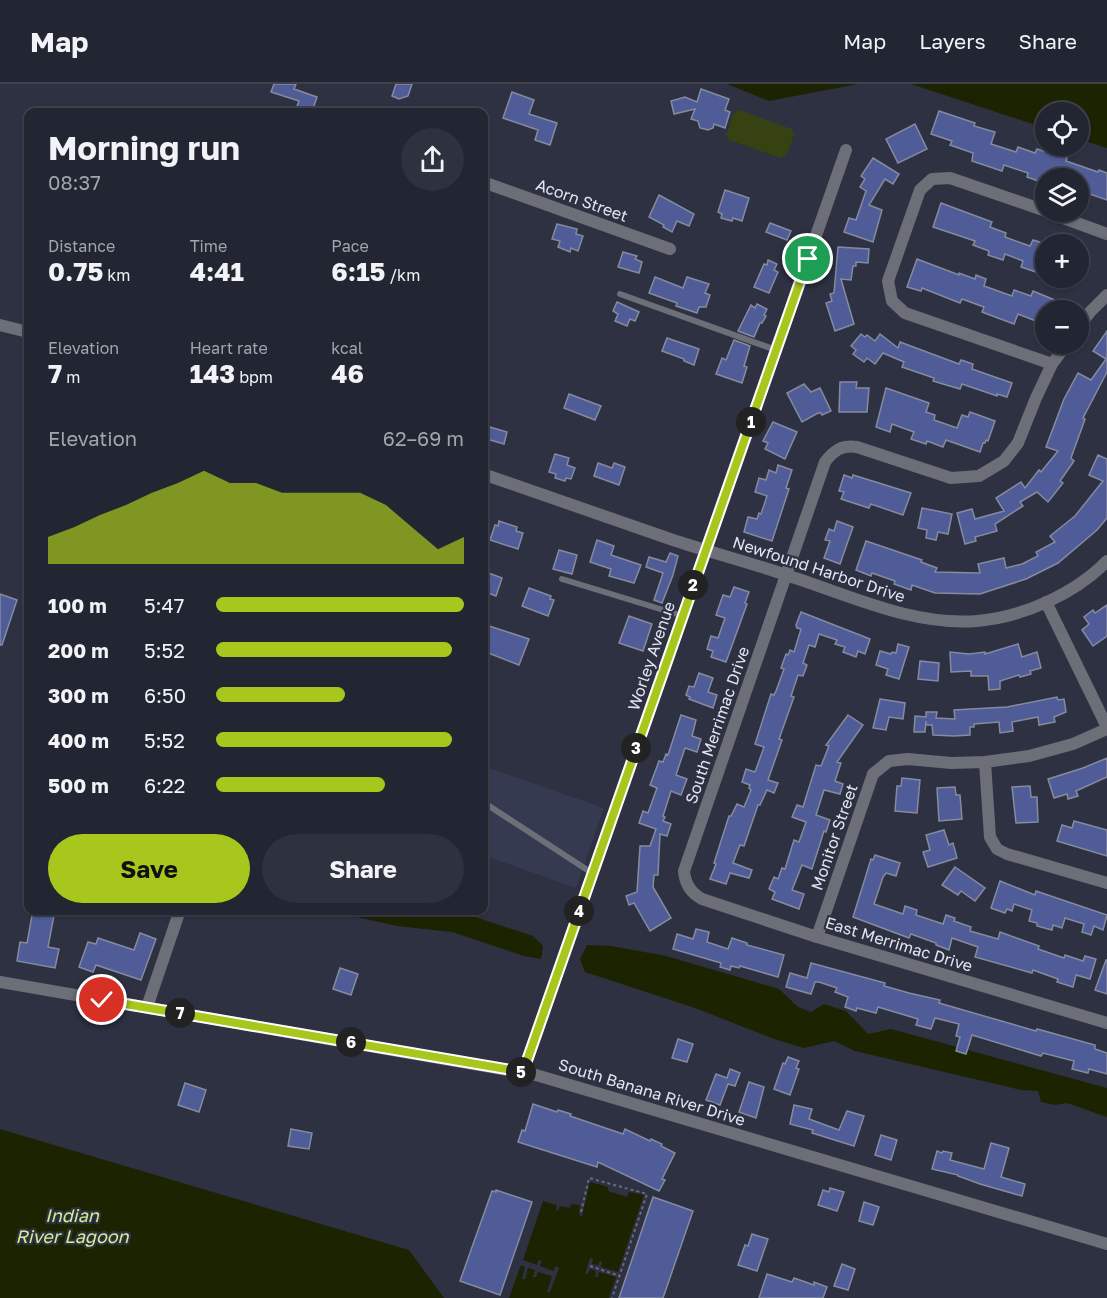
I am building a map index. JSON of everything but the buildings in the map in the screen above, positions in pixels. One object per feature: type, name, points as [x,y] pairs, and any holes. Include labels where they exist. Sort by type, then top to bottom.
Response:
[{"type":"street","name":"Worley Avenue","points":[[523,1072],[846,150]]},
{"type":"street","points":[[1035,207],[950,178],[932,179],[920,190],[888,281],[892,301],[905,313],[1052,364],[1060,354]]},
{"type":"street","name":"Acorn Street","points":[[488,184],[670,249]]},
{"type":"street","points":[[1075,222],[1107,234]]},
{"type":"street","points":[[1089,313],[1107,295]]},
{"type":"street","points":[[0,325],[24,331]]},
{"type":"street","name":"South Merrimac Drive","points":[[688,886],[684,871],[825,462],[831,453],[839,448],[857,447],[951,478],[980,476],[1004,461],[1018,443],[1035,398],[1052,364]]},
{"type":"street","name":"Newfound Harbor Drive","points":[[488,476],[904,614],[941,620],[977,621],[1010,615],[1046,602],[1085,580],[1107,561]]},
{"type":"street","points":[[1046,602],[1107,728]]},
{"type":"street","name":"Monitor Street","points":[[817,937],[873,774],[889,761],[908,759],[951,763],[985,762],[1029,756],[1073,744],[1107,728]]},
{"type":"street","points":[[985,762],[990,837],[997,849],[1107,884]]},
{"type":"street","name":"East Merrimac Drive","points":[[688,886],[693,894],[702,899],[817,937],[1107,1023]]},
{"type":"street","points":[[147,1007],[178,915]]},
{"type":"street","name":"South Banana River Drive","points":[[0,982],[523,1072],[1107,1244]]},
{"type":"lane","points":[[620,294],[777,350]]},
{"type":"lane","points":[[562,579],[682,616]]},
{"type":"lane","points":[[488,805],[593,873]]},
{"type":"path","points":[[581,1212],[589,1179],[647,1194],[612,1298]]},
{"type":"path","points":[[590,1266],[620,1275]]},
{"type":"shaded area","points":[[739,110],[792,129],[794,135],[787,154],[781,158],[729,140],[726,136],[734,113]]},
{"type":"shaded area","points":[[488,768],[604,808],[576,888],[488,857]]},
{"type":"water","points":[[727,84],[858,84],[769,101]]},
{"type":"water","points":[[911,84],[1107,84],[1107,148],[1089,142],[1089,102],[1035,102],[1035,125]]},
{"type":"water","points":[[348,915],[464,915],[475,917],[533,936],[543,946],[541,959],[524,956],[452,932],[397,926]]},
{"type":"water","points":[[587,945],[611,946],[666,956],[779,989],[798,1007],[811,1012],[824,1004],[846,1011],[868,1034],[891,1029],[1107,1088],[1107,1117],[1067,1103],[1055,1105],[1041,1102],[1038,1091],[1021,1090],[855,1051],[834,1041],[804,1048],[774,1039],[695,1008],[585,972],[580,959]]},
{"type":"water","name":"Indian River Lagoon","points":[[0,1129],[409,1250],[444,1298],[0,1298]]},
{"type":"water","points":[[590,1182],[608,1187],[608,1191],[627,1197],[629,1192],[644,1195],[618,1272],[601,1267],[602,1262],[600,1261],[598,1265],[592,1264],[593,1259],[590,1258],[585,1274],[588,1274],[590,1269],[596,1271],[595,1277],[598,1277],[599,1272],[616,1277],[609,1298],[509,1298],[521,1265],[525,1267],[522,1279],[525,1279],[528,1268],[535,1270],[533,1277],[536,1277],[538,1272],[552,1276],[547,1292],[550,1292],[559,1268],[556,1266],[553,1271],[540,1266],[542,1261],[539,1260],[537,1265],[523,1260],[543,1201],[557,1205],[556,1210],[558,1211],[560,1206],[569,1208],[572,1204],[580,1205],[579,1215],[582,1216]]},
{"type":"route","points":[[102,1000],[523,1072],[808,259]]}]
